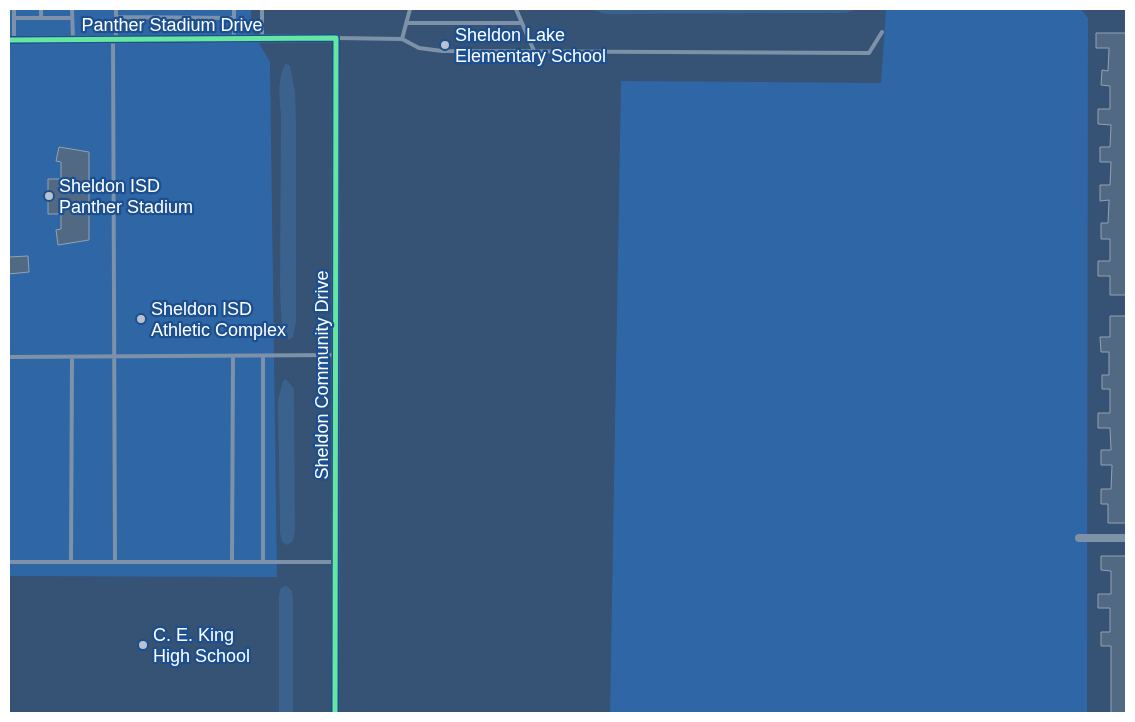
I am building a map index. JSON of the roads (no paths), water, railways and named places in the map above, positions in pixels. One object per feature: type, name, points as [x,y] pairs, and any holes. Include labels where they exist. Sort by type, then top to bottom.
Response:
[{"type":"street","name":"Panther Stadium Drive","points":[[11,40],[336,38]]},
{"type":"street","name":"Sheldon Community Drive","points":[[335,713],[336,38]]},
{"type":"street","points":[[1079,538],[1126,538]]},
{"type":"lane","points":[[11,40],[14,9]]},
{"type":"lane","points":[[41,9],[41,18]]},
{"type":"lane","points":[[72,9],[73,40]]},
{"type":"lane","points":[[115,562],[114,40],[116,9]]},
{"type":"lane","points":[[234,9],[234,38]]},
{"type":"lane","points":[[262,9],[262,38]]},
{"type":"lane","points":[[402,39],[410,9]]},
{"type":"lane","points":[[516,9],[534,51]]},
{"type":"lane","points":[[116,17],[234,18]]},
{"type":"lane","points":[[14,18],[72,18]]},
{"type":"lane","points":[[406,23],[522,23]]},
{"type":"lane","points":[[336,38],[402,39],[419,48],[442,51],[869,53],[882,32]]},
{"type":"lane","points":[[232,562],[233,356]]},
{"type":"lane","points":[[263,356],[263,562]]},
{"type":"lane","points":[[9,357],[336,356]]},
{"type":"lane","points":[[71,562],[72,357]]},
{"type":"lane","points":[[9,562],[335,562]]},
{"type":"place","name":"Sheldon Lake Elementary School","points":[[445,45]]},
{"type":"place","name":"Sheldon ISD Panther Stadium","points":[[49,196]]},
{"type":"place","name":"Sheldon ISD Athletic Complex","points":[[141,319]]},
{"type":"place","name":"C. E. King High School","points":[[143,645]]}]
